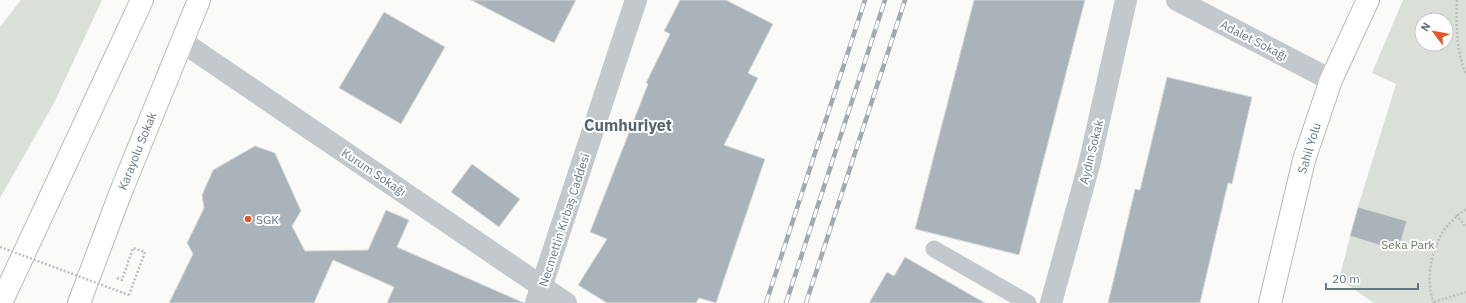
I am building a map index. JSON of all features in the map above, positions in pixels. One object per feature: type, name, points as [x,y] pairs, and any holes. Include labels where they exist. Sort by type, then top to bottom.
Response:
[{"type":"main road","points":[[0,303],[142,0]]},
{"type":"main road","name":"Karayolu Sokak","points":[[79,303],[120,194],[181,41],[199,0]]},
{"type":"main road","name":"Sahil Yolu","points":[[1270,303],[1304,160],[1331,80],[1368,0]]},
{"type":"street","name":"Necmettin Kırbaş Caddesi","points":[[539,294],[636,0]]},
{"type":"street","name":"Aydın Sokak","points":[[1051,303],[1089,165],[1126,0]]},
{"type":"street","name":"Adalet Sokağı","points":[[1177,0],[1331,80]]},
{"type":"street","name":"Kurum Sokağı","points":[[181,41],[539,294],[566,303]]},
{"type":"lane","points":[[934,249],[1028,303]]},
{"type":"path","points":[[1457,0],[1457,33],[1459,51],[1466,74]]},
{"type":"path","points":[[1466,209],[1456,215],[1439,238],[1431,265],[1431,293],[1434,302],[1466,292]]},
{"type":"path","points":[[1456,215],[1466,227]]},
{"type":"path","points":[[0,247],[129,295],[145,252],[133,248],[122,280]]},
{"type":"green space","points":[[21,0],[102,0],[54,103],[0,198],[0,27]]},
{"type":"green space","name":"Seka Park","points":[[1403,0],[1466,0],[1466,303],[1374,303],[1339,279],[1358,207],[1396,84],[1372,73]]},
{"type":"building","points":[[471,0],[576,0],[554,43]]},
{"type":"building","points":[[680,0],[726,0],[773,24],[748,73],[758,78],[724,145],[765,159],[716,303],[699,298],[696,303],[607,303],[578,285],[607,239],[590,232],[648,84],[646,83],[670,34],[664,31]]},
{"type":"building","points":[[974,0],[1085,0],[1019,255],[915,229]]},
{"type":"building","points":[[384,12],[445,47],[401,124],[339,88]]},
{"type":"building","points":[[1167,77],[1252,97],[1232,184],[1228,183],[1200,303],[1108,303],[1135,189],[1140,190]]},
{"type":"building","name":"SGK","points":[[255,146],[275,153],[301,211],[292,226],[305,251],[368,250],[386,210],[409,220],[397,247],[524,303],[387,303],[394,287],[333,260],[314,303],[169,303],[193,254],[187,243],[204,208],[202,195],[213,170]]},
{"type":"building","points":[[472,164],[520,199],[499,227],[451,192]]},
{"type":"building","points":[[1358,207],[1407,221],[1398,251],[1350,236]]},
{"type":"building","points":[[905,257],[985,303],[869,303],[887,272],[894,276]]},
{"type":"railway","points":[[766,303],[865,0]]},
{"type":"railway","points":[[786,303],[885,0]]},
{"type":"railway","points":[[806,303],[905,0]]},
{"type":"place","name":"SGK","points":[[248,219]]},
{"type":"district","name":"Cumhuriyet","points":[[628,125]]}]
